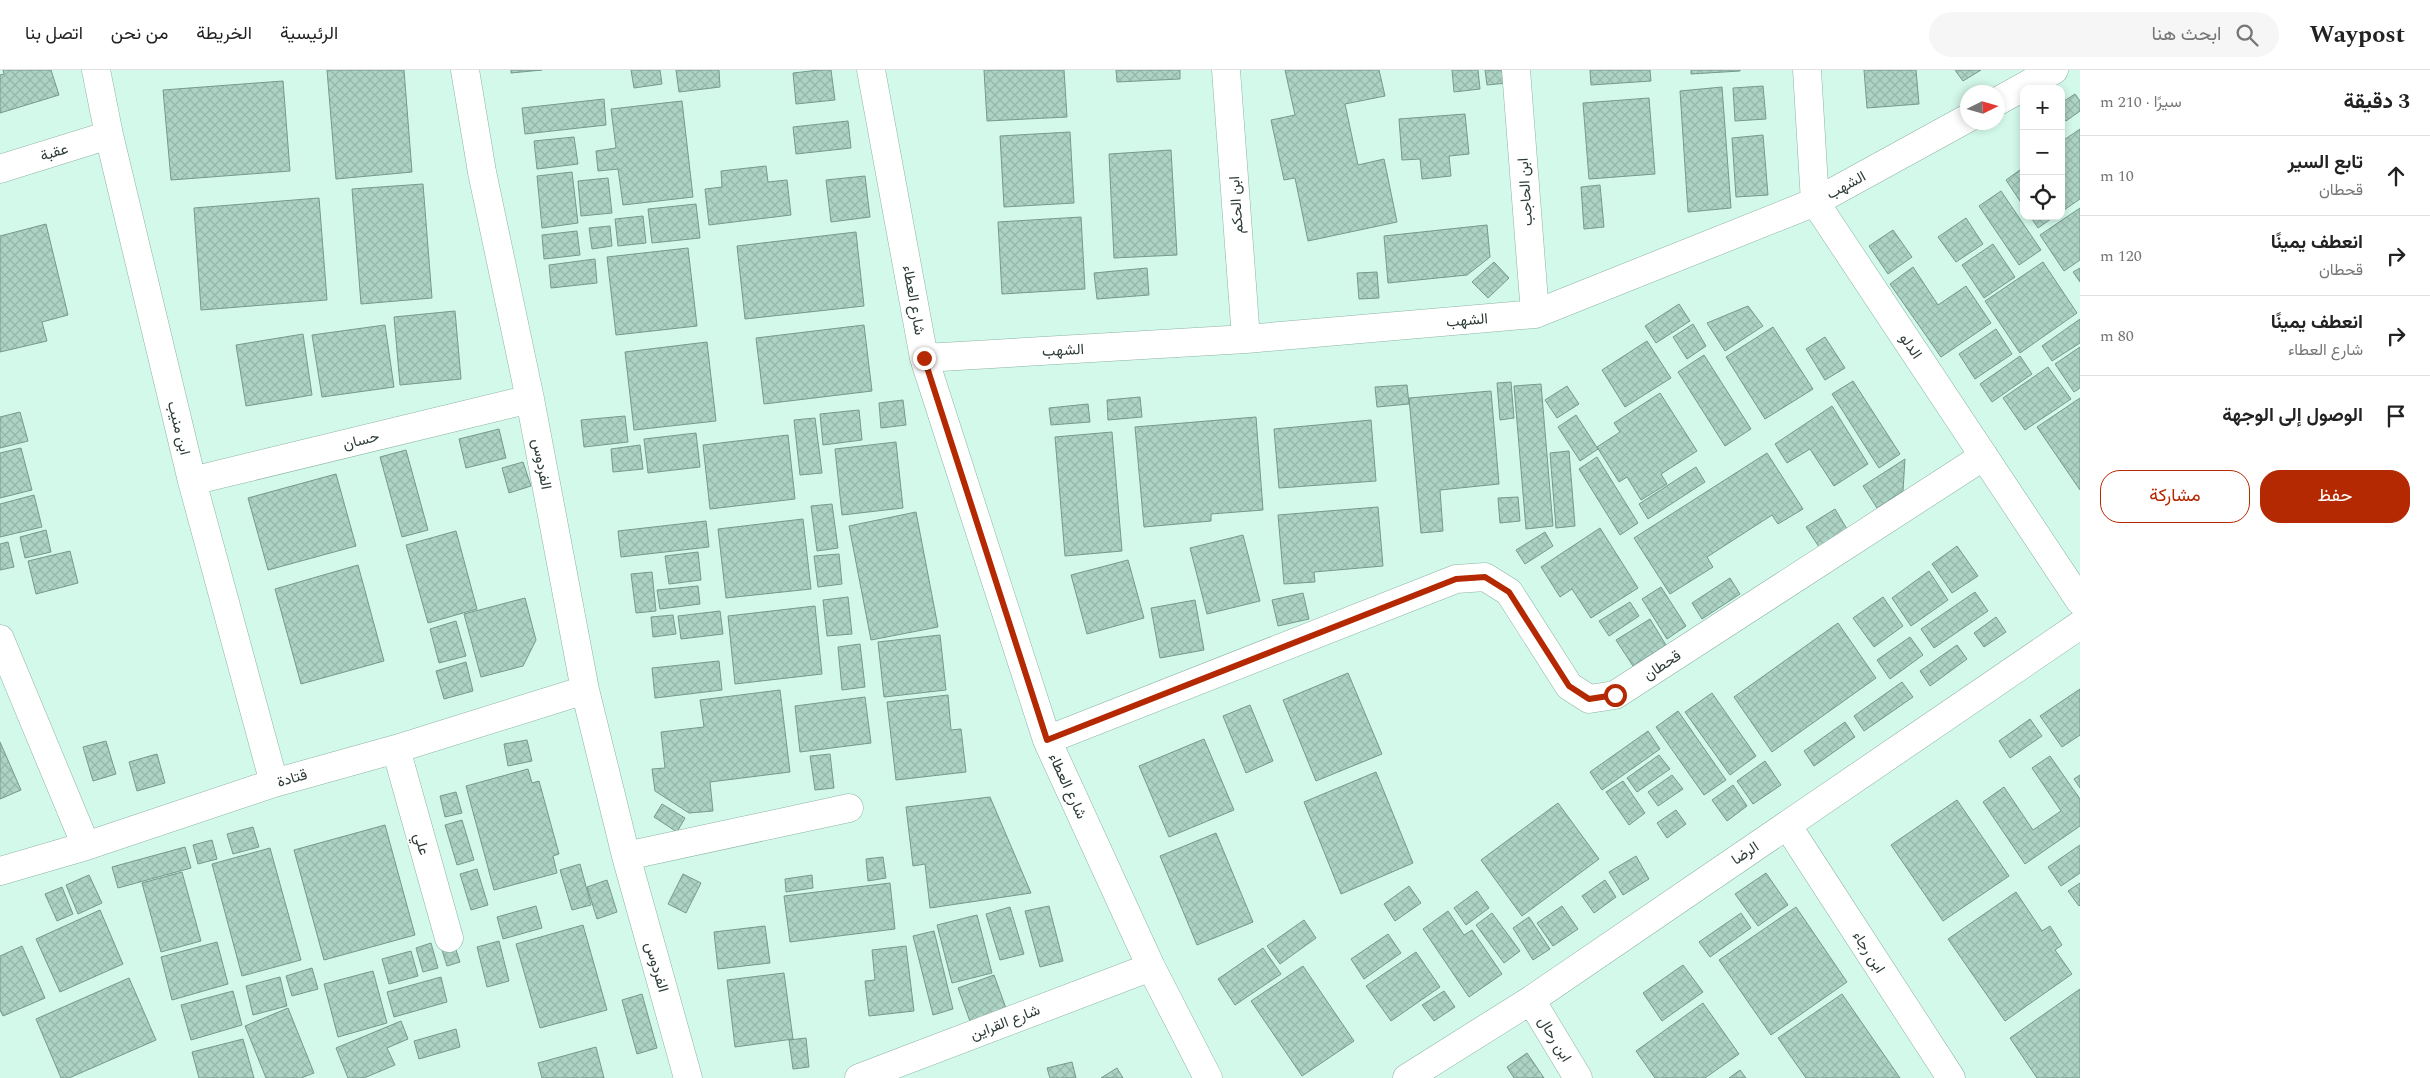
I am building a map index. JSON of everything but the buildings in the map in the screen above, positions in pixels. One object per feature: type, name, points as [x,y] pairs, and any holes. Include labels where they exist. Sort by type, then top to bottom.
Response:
[{"type":"street","name":"ابن منيب","points":[[96,70],[109,135],[192,481],[274,782]]},
{"type":"street","name":"الفردوس","points":[[465,70],[482,172],[530,400],[585,690],[626,856],[688,1078]]},
{"type":"street","name":"شارع العطاء","points":[[871,70],[924,358],[1047,740],[1151,966],[1208,1078]]},
{"type":"street","name":"ابن الحكم","points":[[1226,70],[1246,339]]},
{"type":"street","name":"ابن الحاجب","points":[[1516,70],[1535,314]]},
{"type":"street","points":[[1807,70],[1815,202]]},
{"type":"street","points":[[2005,97],[2054,70]]},
{"type":"street","name":"الشهب","points":[[924,358],[1246,339],[1535,314],[1815,202],[1960,122]]},
{"type":"street","name":"عقبة","points":[[0,169],[109,135]]},
{"type":"street","name":"الدلو","points":[[1815,202],[2080,601]]},
{"type":"street","name":"حسان","points":[[192,481],[530,400]]},
{"type":"street","name":"قحطان","points":[[1047,740],[1456,579],[1485,577],[1509,592],[1569,686],[1589,699],[1615,695],[1984,456]]},
{"type":"street","name":"الرضا","points":[[1407,1078],[1531,1000],[2080,625]]},
{"type":"street","points":[[0,639],[86,846]]},
{"type":"street","name":"قتادة","points":[[0,871],[86,846],[274,782],[396,749],[585,690]]},
{"type":"street","name":"علي","points":[[396,749],[449,938]]},
{"type":"street","points":[[626,856],[849,808]]},
{"type":"street","name":"ابن رجاء","points":[[1787,825],[1951,1078]]},
{"type":"street","name":"شارع القراين","points":[[859,1078],[885,1073],[1151,966]]},
{"type":"street","name":"ابن رحال","points":[[1531,1000],[1578,1078]]},
{"type":"route","points":[[924,358],[1047,740],[1456,579],[1485,577],[1509,592],[1569,686],[1589,699],[1615,695]]}]
